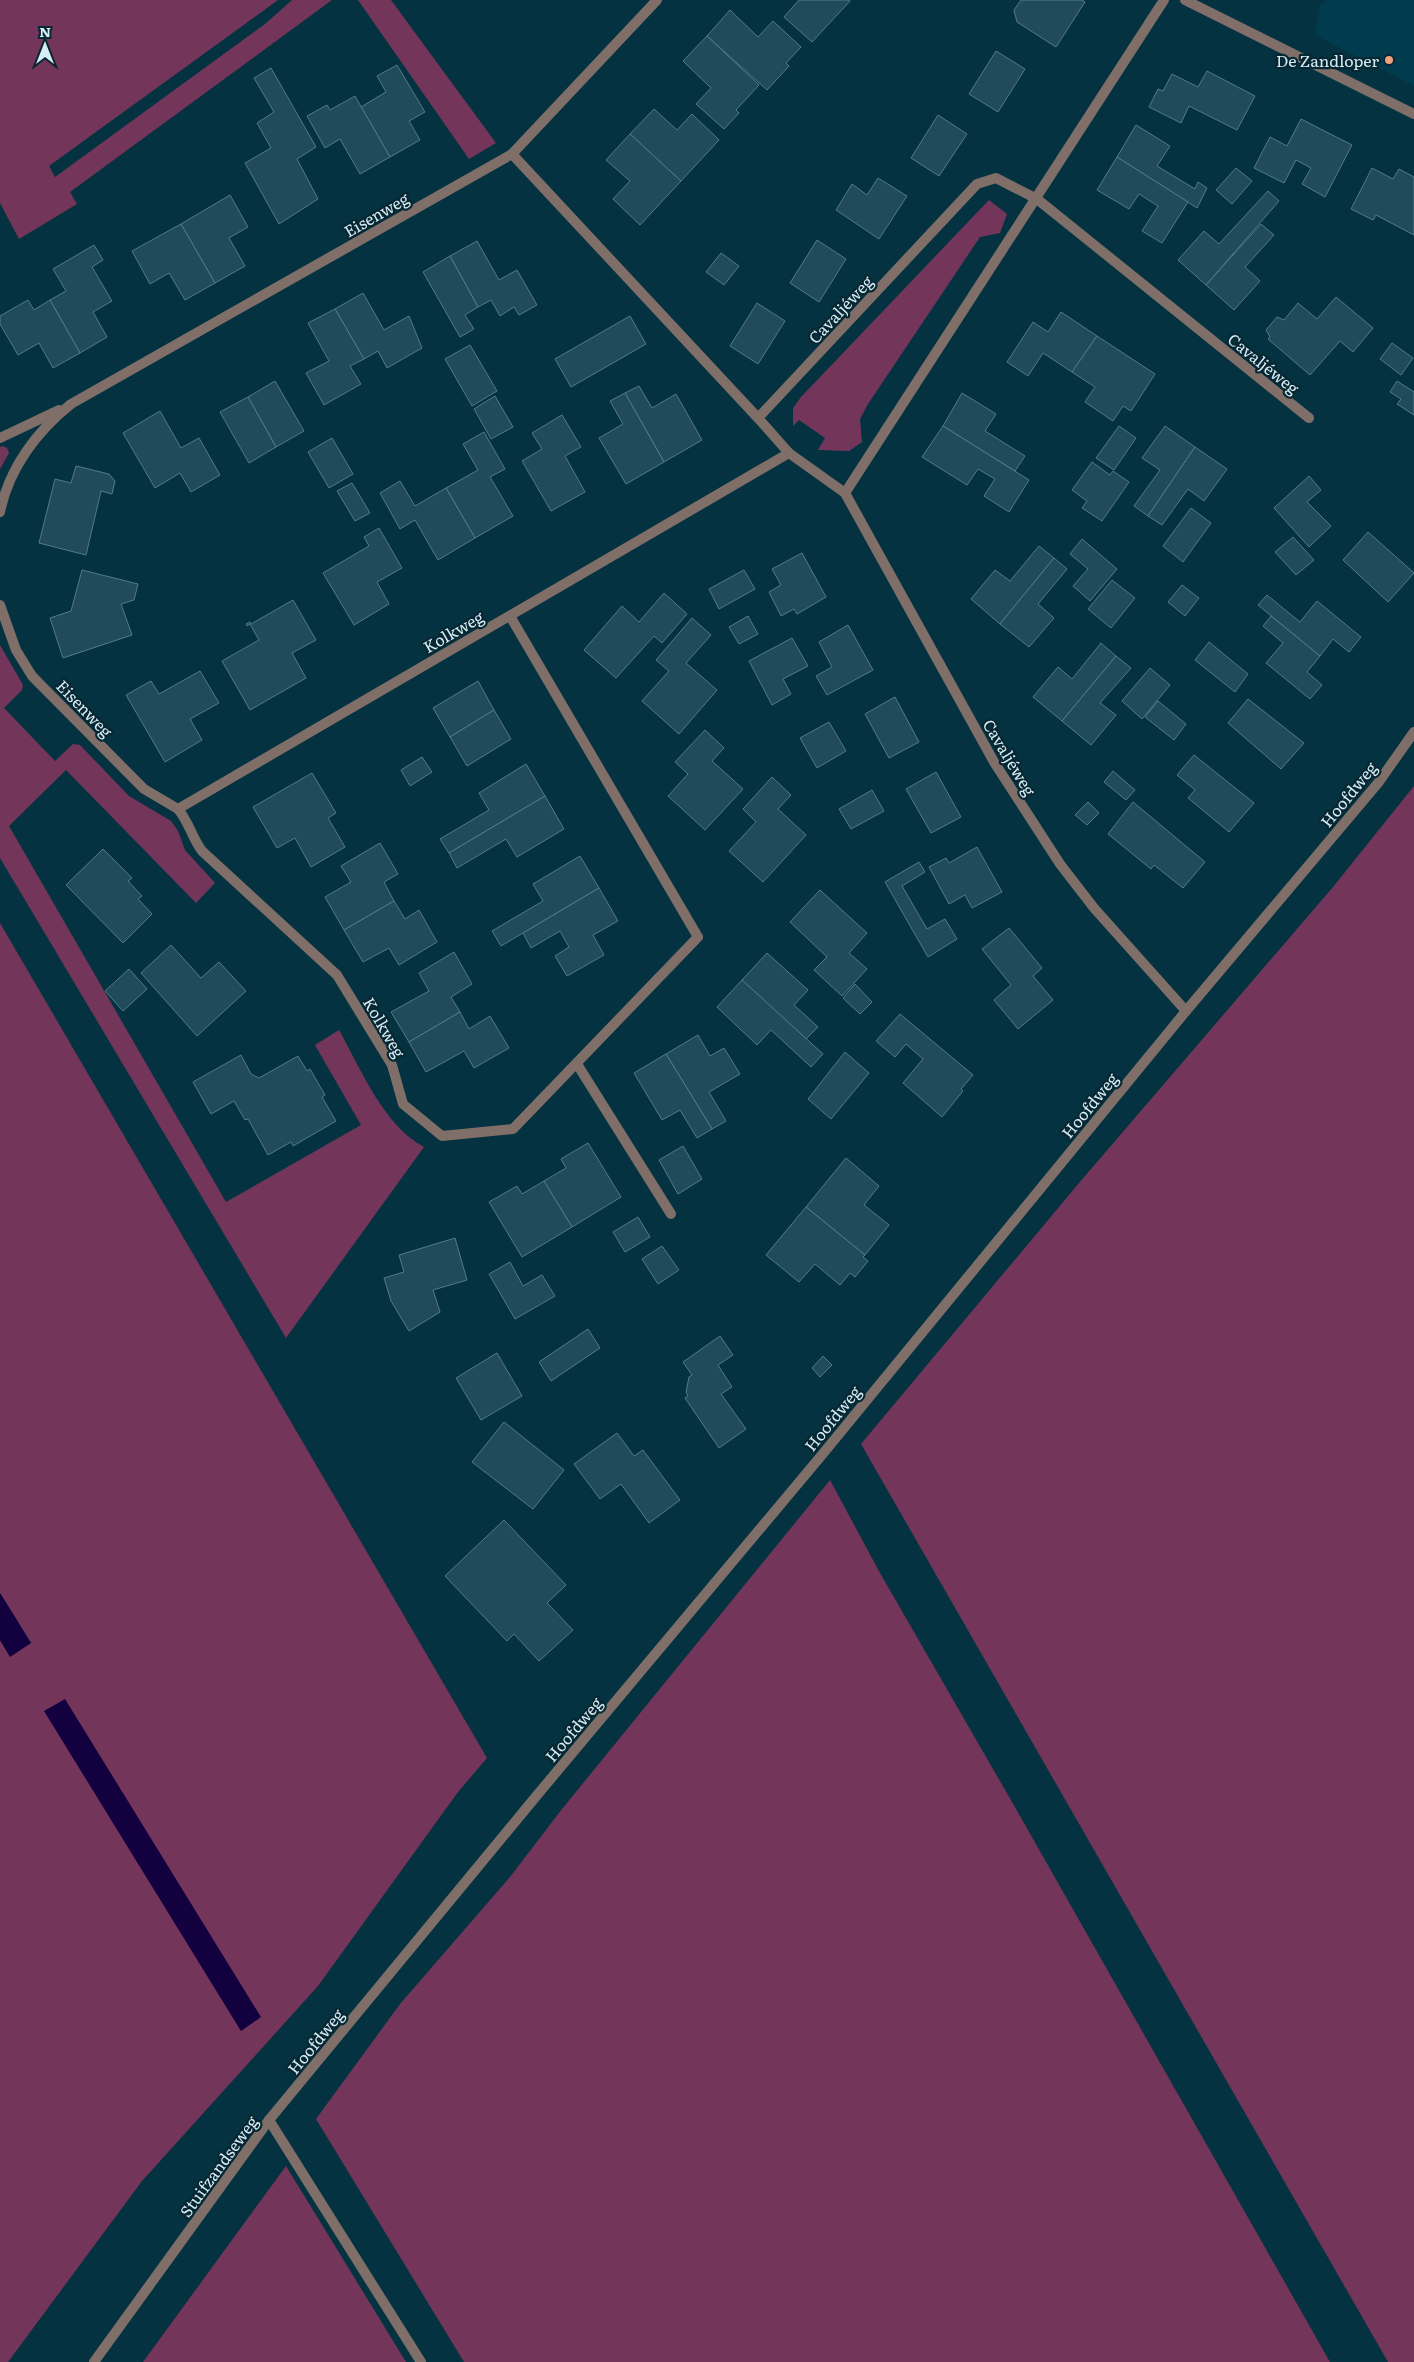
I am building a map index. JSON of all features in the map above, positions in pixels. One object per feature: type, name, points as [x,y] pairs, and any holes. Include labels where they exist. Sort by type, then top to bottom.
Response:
[{"type":"street","name":"Eisenweg","points":[[0,438],[71,404],[512,154],[658,0]]},
{"type":"street","points":[[845,493],[1164,0]]},
{"type":"street","points":[[1185,0],[1414,114]]},
{"type":"street","points":[[512,154],[758,418]]},
{"type":"street","name":"Cavaljéweg","points":[[1186,1011],[1094,908],[1060,864],[990,754],[845,493],[789,453],[758,418],[977,184],[996,178],[1037,199],[1309,418]]},
{"type":"street","name":"Eisenweg","points":[[0,512],[10,481],[22,458],[37,436],[71,404]]},
{"type":"street","name":"Kolkweg","points":[[510,616],[698,937],[513,1130],[442,1136],[403,1104],[392,1065],[337,975],[202,851],[186,819],[178,809],[789,453]]},
{"type":"street","name":"Eisenweg","points":[[0,605],[16,650],[32,676],[144,789],[178,809]]},
{"type":"street","name":"Hoofdweg","points":[[269,2120],[538,1794],[815,1464],[1186,1011],[1378,783],[1414,732]]},
{"type":"street","points":[[577,1064],[671,1214]]},
{"type":"street","name":"Stuifzandseweg","points":[[94,2362],[269,2120],[421,2362]]},
{"type":"shaded area","points":[[0,0],[278,0],[49,166],[55,177],[265,24],[292,0],[332,0],[70,192],[77,204],[19,239],[0,203]]},
{"type":"shaded area","points":[[358,0],[391,0],[496,143],[469,159]]},
{"type":"shaded area","name":"De Zandloper","points":[[1327,0],[1414,0],[1414,86],[1315,35],[1320,5]]},
{"type":"shaded area","points":[[989,200],[1007,214],[1000,233],[980,237],[868,404],[860,419],[862,442],[849,451],[818,450],[825,438],[799,420],[793,426],[793,408],[801,397]]},
{"type":"shaded area","points":[[0,447],[7,448],[9,453],[0,469]]},
{"type":"shaded area","points":[[0,645],[23,685],[22,690],[4,708],[55,761],[73,744],[80,745],[129,796],[171,821],[178,831],[185,850],[215,883],[196,903],[66,770],[9,826],[226,1202],[361,1125],[315,1045],[339,1030],[374,1095],[385,1111],[409,1137],[424,1147],[286,1338],[0,858]]},
{"type":"shaded area","points":[[1414,786],[1414,2362],[1388,2362],[861,1444],[1079,1183],[1333,887]]},
{"type":"shaded area","points":[[0,923],[487,1758],[458,1792],[318,1986],[142,2181],[8,2362],[0,2362],[0,1640],[10,1656],[31,1643],[0,1593]]},
{"type":"shaded area","points":[[830,1480],[880,1573],[1330,2362],[464,2362],[316,2119],[400,2004],[510,1877],[562,1809]]},
{"type":"shaded area","points":[[0,1593],[31,1643],[10,1657],[0,1640]]},
{"type":"shaded area","points":[[65,1699],[261,2017],[241,2031],[44,1711]]},
{"type":"shaded area","points":[[286,2166],[406,2362],[143,2362]]},
{"type":"building","points":[[799,0],[850,1],[812,42],[784,17]]},
{"type":"building","points":[[1021,0],[1082,0],[1085,2],[1056,47],[1017,22],[1014,10]]},
{"type":"building","points":[[730,10],[758,37],[773,21],[801,47],[786,63],[789,66],[767,90],[707,36]]},
{"type":"building","points":[[707,36],[759,85],[736,110],[739,113],[724,129],[696,104],[711,88],[683,61]]},
{"type":"building","points":[[996,51],[1025,69],[998,112],[969,94]]},
{"type":"building","points":[[397,65],[425,112],[409,121],[420,140],[390,157],[361,107],[386,92],[377,76]]},
{"type":"building","points":[[271,68],[316,147],[297,159],[318,199],[279,224],[245,163],[271,148],[257,123],[274,112],[254,78]]},
{"type":"building","points":[[1207,71],[1255,96],[1237,130],[1189,106],[1181,123],[1149,107],[1158,89],[1163,91],[1172,74],[1198,87]]},
{"type":"building","points":[[355,96],[390,157],[360,174],[340,139],[325,148],[307,116],[327,105],[330,110]]},
{"type":"building","points":[[654,109],[677,130],[692,114],[719,140],[681,181],[630,134]]},
{"type":"building","points":[[938,115],[967,134],[939,176],[911,158]]},
{"type":"building","points":[[1301,119],[1352,145],[1325,197],[1302,184],[1311,168],[1296,160],[1284,183],[1254,168],[1270,137],[1287,146]]},
{"type":"building","points":[[1136,125],[1170,146],[1157,166],[1195,189],[1198,182],[1207,188],[1197,208],[1117,157]]},
{"type":"building","points":[[630,134],[681,181],[640,225],[613,199],[630,181],[606,160]]},
{"type":"building","points":[[1117,157],[1188,202],[1162,243],[1142,231],[1158,206],[1139,194],[1129,209],[1097,190]]},
{"type":"building","points":[[1236,168],[1252,181],[1232,204],[1216,190]]},
{"type":"building","points":[[1372,168],[1393,179],[1399,169],[1414,177],[1414,235],[1376,215],[1373,220],[1351,209]]},
{"type":"building","points":[[878,178],[907,196],[879,239],[836,210],[852,184],[867,195]]},
{"type":"building","points":[[1268,191],[1279,201],[1206,285],[1178,260],[1204,231],[1219,244]]},
{"type":"building","points":[[230,195],[248,227],[229,238],[245,266],[215,283],[181,224]]},
{"type":"building","points":[[181,224],[215,283],[185,300],[169,273],[150,284],[132,251]]},
{"type":"building","points":[[1261,224],[1274,235],[1245,267],[1260,281],[1234,310],[1206,285]]},
{"type":"building","points":[[817,240],[846,259],[819,302],[790,283]]},
{"type":"building","points":[[477,241],[499,280],[517,270],[537,305],[519,315],[514,307],[500,316],[491,300],[478,307],[450,256]]},
{"type":"building","points":[[94,245],[103,260],[92,267],[112,301],[93,312],[107,337],[80,353],[50,300],[66,291],[53,269]]},
{"type":"building","points":[[721,253],[739,266],[724,285],[706,272]]},
{"type":"building","points":[[450,256],[478,307],[465,315],[474,329],[460,337],[423,272]]},
{"type":"building","points":[[363,293],[384,330],[409,316],[422,348],[387,368],[378,351],[364,359],[335,309]]},
{"type":"building","points":[[1336,297],[1373,328],[1353,352],[1340,341],[1310,375],[1268,339],[1270,337],[1266,330],[1277,317],[1284,320],[1298,303],[1317,319]]},
{"type":"building","points":[[28,300],[34,310],[50,300],[80,353],[53,368],[39,343],[18,355],[0,324],[0,316]]},
{"type":"building","points":[[757,303],[785,321],[758,364],[730,346]]},
{"type":"building","points":[[335,309],[364,359],[350,366],[361,384],[324,405],[306,373],[329,361],[308,323]]},
{"type":"building","points":[[1061,312],[1097,336],[1072,372],[1043,353],[1028,376],[1007,362],[1033,322],[1048,332]]},
{"type":"building","points":[[630,316],[646,344],[571,387],[555,359]]},
{"type":"building","points":[[1097,336],[1155,374],[1131,411],[1123,406],[1113,421],[1085,402],[1095,387],[1072,372]]},
{"type":"building","points":[[1392,343],[1413,358],[1401,375],[1380,359]]},
{"type":"building","points":[[470,345],[497,391],[472,406],[445,359]]},
{"type":"building","points":[[275,381],[304,431],[276,447],[248,397]]},
{"type":"building","points":[[1397,381],[1414,392],[1414,415],[1397,404],[1401,399],[1390,392]]},
{"type":"building","points":[[639,386],[652,408],[676,394],[702,440],[664,462],[625,393]]},
{"type":"building","points":[[625,393],[664,462],[626,484],[599,438],[623,424],[610,401]]},
{"type":"building","points":[[962,393],[996,414],[985,431],[1025,456],[1015,471],[943,426]]},
{"type":"building","points":[[495,396],[513,427],[491,439],[474,409]]},
{"type":"building","points":[[248,397],[276,447],[249,463],[220,412]]},
{"type":"building","points":[[160,411],[181,448],[199,438],[220,475],[191,492],[180,473],[155,488],[123,433]]},
{"type":"building","points":[[562,415],[581,447],[565,456],[585,492],[551,511],[522,461],[542,449],[532,433]]},
{"type":"building","points":[[943,426],[1029,480],[1009,512],[984,496],[995,479],[978,469],[967,485],[922,457]]},
{"type":"building","points":[[1119,426],[1136,438],[1114,470],[1096,458]]},
{"type":"building","points":[[1165,426],[1195,447],[1148,516],[1134,506],[1160,470],[1142,458]]},
{"type":"building","points":[[484,432],[505,469],[490,477],[513,516],[475,538],[446,488],[478,470],[463,444]]},
{"type":"building","points":[[332,438],[353,474],[329,488],[308,452]]},
{"type":"building","points":[[1195,447],[1227,469],[1204,501],[1188,489],[1162,525],[1148,516]]},
{"type":"building","points":[[1092,462],[1110,475],[1113,471],[1129,482],[1102,521],[1082,508],[1087,501],[1072,490]]},
{"type":"building","points":[[76,466],[109,474],[115,481],[112,494],[101,491],[86,555],[39,543],[55,479],[71,483]]},
{"type":"building","points":[[1309,476],[1321,490],[1307,502],[1331,526],[1309,547],[1274,508]]},
{"type":"building","points":[[400,481],[415,506],[446,488],[475,538],[438,560],[415,520],[400,529],[380,493]]},
{"type":"building","points":[[352,483],[370,513],[355,521],[337,491]]},
{"type":"building","points":[[1191,508],[1211,523],[1183,562],[1163,546]]},
{"type":"building","points":[[379,528],[402,568],[377,582],[389,604],[354,625],[323,573],[369,546],[364,537]]},
{"type":"building","points":[[1368,532],[1414,573],[1388,602],[1343,560]]},
{"type":"building","points":[[1293,537],[1314,560],[1296,575],[1275,552]]},
{"type":"building","points":[[1082,539],[1117,569],[1090,601],[1073,586],[1088,569],[1070,554]]},
{"type":"building","points":[[1039,546],[1054,558],[1000,624],[971,599],[995,570],[1010,581]]},
{"type":"building","points":[[802,553],[826,597],[797,614],[794,609],[781,616],[769,592],[781,585],[772,569]]},
{"type":"building","points":[[1054,558],[1067,569],[1038,604],[1054,618],[1029,647],[1000,624]]},
{"type":"building","points":[[82,570],[138,584],[134,600],[121,604],[132,635],[63,658],[50,618],[71,611]]},
{"type":"building","points":[[744,570],[755,589],[719,609],[709,589]]},
{"type":"building","points":[[1112,580],[1135,598],[1111,628],[1088,609]]},
{"type":"building","points":[[1182,585],[1199,598],[1185,616],[1168,602]]},
{"type":"building","points":[[664,593],[687,614],[662,643],[654,636],[616,678],[584,650],[622,606],[639,622]]},
{"type":"building","points":[[1267,595],[1300,622],[1317,601],[1361,637],[1349,652],[1333,639],[1320,656],[1258,605]]},
{"type":"building","points":[[293,600],[316,640],[292,653],[306,678],[250,710],[222,661],[259,640],[250,624],[247,626],[246,624],[250,622],[251,624]]},
{"type":"building","points":[[748,616],[758,634],[739,644],[729,627]]},
{"type":"building","points":[[1271,616],[1320,656],[1307,672],[1322,685],[1310,699],[1266,663],[1283,643],[1263,626]]},
{"type":"building","points":[[692,618],[711,635],[686,663],[717,690],[679,734],[642,701],[669,671],[656,660]]},
{"type":"building","points":[[848,625],[873,670],[827,695],[816,676],[832,667],[819,642]]},
{"type":"building","points":[[792,638],[808,666],[783,679],[791,694],[772,705],[749,661]]},
{"type":"building","points":[[1209,642],[1248,674],[1235,692],[1195,660]]},
{"type":"building","points":[[1101,643],[1116,656],[1062,721],[1033,697],[1058,667],[1072,679]]},
{"type":"building","points":[[1116,656],[1131,668],[1100,703],[1116,715],[1091,745],[1062,721]]},
{"type":"building","points":[[1150,668],[1170,685],[1142,719],[1122,701]]},
{"type":"building","points":[[200,671],[219,703],[190,719],[202,740],[165,762],[126,695],[151,681],[159,694]]},
{"type":"building","points":[[478,681],[494,710],[450,737],[433,708]]},
{"type":"building","points":[[895,697],[919,742],[889,758],[865,714]]},
{"type":"building","points":[[1248,699],[1304,743],[1281,769],[1228,723]]},
{"type":"building","points":[[1158,701],[1186,724],[1174,740],[1145,717]]},
{"type":"building","points":[[494,710],[511,739],[467,766],[450,737]]},
{"type":"building","points":[[829,722],[846,751],[817,768],[800,738]]},
{"type":"building","points":[[705,730],[724,748],[712,761],[743,789],[705,830],[668,796],[688,774],[675,762]]},
{"type":"building","points":[[1194,755],[1254,803],[1229,832],[1188,798],[1195,790],[1177,775]]},
{"type":"building","points":[[422,757],[432,772],[410,786],[401,770]]},
{"type":"building","points":[[526,764],[545,796],[449,853],[440,839],[489,810],[479,793]]},
{"type":"building","points":[[1113,771],[1135,790],[1126,800],[1104,782]]},
{"type":"building","points":[[936,772],[961,817],[931,833],[906,789]]},
{"type":"building","points":[[312,773],[336,813],[328,818],[345,847],[311,867],[295,838],[277,848],[253,807]]},
{"type":"building","points":[[772,777],[791,795],[778,809],[806,835],[763,882],[729,851],[756,822],[743,809]]},
{"type":"building","points":[[872,790],[884,811],[851,829],[839,809]]},
{"type":"building","points":[[545,796],[564,829],[517,857],[506,839],[457,868],[449,853]]},
{"type":"building","points":[[1088,802],[1099,813],[1087,825],[1075,815]]},
{"type":"building","points":[[1133,802],[1205,862],[1183,888],[1154,865],[1151,869],[1108,834]]},
{"type":"building","points":[[380,843],[398,874],[384,882],[394,901],[344,930],[325,897],[351,882],[341,866]]},
{"type":"building","points":[[977,847],[1002,892],[972,908],[965,895],[949,904],[929,867],[946,858],[949,863]]},
{"type":"building","points":[[103,849],[132,878],[128,881],[142,896],[138,899],[152,914],[123,943],[66,885]]},
{"type":"building","points":[[580,856],[599,888],[501,946],[492,931],[543,901],[533,884]]},
{"type":"building","points":[[919,862],[925,872],[902,886],[927,929],[945,919],[957,939],[928,957],[885,882]]},
{"type":"building","points":[[599,888],[618,921],[593,935],[604,955],[567,976],[555,956],[569,947],[560,931],[531,948],[523,933]]},
{"type":"building","points":[[820,890],[867,933],[849,953],[867,969],[842,996],[814,970],[827,957],[790,922]]},
{"type":"building","points":[[394,901],[405,919],[419,910],[437,942],[399,965],[389,948],[363,962],[344,930]]},
{"type":"building","points":[[1009,928],[1042,968],[1033,976],[1053,1000],[1018,1029],[994,1000],[1011,985],[982,949]]},
{"type":"building","points":[[171,945],[201,978],[219,962],[246,991],[197,1036],[141,973]]},
{"type":"building","points":[[454,952],[472,984],[451,997],[460,1012],[409,1042],[391,1012],[429,991],[419,973]]},
{"type":"building","points":[[767,953],[808,990],[794,1005],[818,1027],[806,1039],[742,980]]},
{"type":"building","points":[[129,969],[147,989],[123,1011],[105,991]]},
{"type":"building","points":[[742,980],[823,1054],[811,1067],[771,1030],[757,1045],[717,1007]]},
{"type":"building","points":[[855,984],[872,1002],[860,1014],[843,998]]},
{"type":"building","points":[[460,1012],[469,1029],[490,1016],[509,1048],[474,1068],[464,1051],[426,1072],[409,1042]]},
{"type":"building","points":[[900,1014],[973,1075],[942,1117],[903,1083],[923,1059],[906,1044],[895,1057],[876,1041]]},
{"type":"building","points":[[698,1035],[710,1056],[724,1048],[740,1074],[709,1092],[726,1121],[712,1129],[666,1054]]},
{"type":"building","points":[[845,1052],[869,1073],[831,1119],[808,1099]]},
{"type":"building","points":[[666,1054],[712,1129],[697,1138],[680,1110],[662,1120],[634,1073]]},
{"type":"building","points":[[241,1055],[251,1074],[259,1078],[298,1056],[307,1071],[310,1069],[325,1095],[322,1097],[336,1121],[293,1146],[291,1142],[268,1155],[248,1119],[245,1120],[234,1101],[211,1114],[193,1082]]},
{"type":"building","points":[[588,1143],[621,1197],[572,1227],[544,1181],[566,1168],[561,1159]]},
{"type":"building","points":[[683,1146],[702,1179],[678,1194],[659,1160]]},
{"type":"building","points":[[846,1158],[879,1186],[864,1205],[889,1225],[865,1255],[806,1207]]},
{"type":"building","points":[[544,1181],[572,1227],[522,1257],[489,1202],[517,1186],[522,1194]]},
{"type":"building","points":[[806,1207],[865,1255],[863,1257],[868,1261],[855,1277],[850,1273],[840,1285],[815,1264],[799,1282],[766,1255]]},
{"type":"building","points":[[638,1217],[650,1237],[625,1252],[613,1232]]},
{"type":"building","points":[[455,1238],[467,1280],[433,1290],[440,1312],[409,1331],[391,1301],[384,1278],[404,1272],[399,1255]]},
{"type":"building","points":[[662,1246],[679,1270],[658,1284],[642,1259]]},
{"type":"building","points":[[510,1262],[523,1286],[542,1275],[555,1296],[515,1319],[489,1274]]},
{"type":"building","points":[[588,1329],[600,1348],[551,1381],[539,1362]]},
{"type":"building","points":[[720,1336],[733,1355],[718,1365],[732,1387],[721,1394],[746,1429],[719,1448],[685,1398],[688,1396],[686,1392],[689,1377],[692,1375],[683,1362]]},
{"type":"building","points":[[497,1353],[522,1396],[481,1420],[456,1378]]},
{"type":"building","points":[[823,1356],[832,1365],[820,1377],[812,1368]]},
{"type":"building","points":[[504,1422],[564,1470],[533,1509],[472,1462]]},
{"type":"building","points":[[617,1433],[634,1456],[643,1450],[680,1500],[649,1523],[621,1484],[600,1499],[574,1464]]},
{"type":"building","points":[[504,1520],[566,1585],[547,1603],[573,1630],[539,1661],[514,1634],[507,1641],[445,1576]]},
{"type":"place","name":"De Zandloper","points":[[1389,60]]}]
